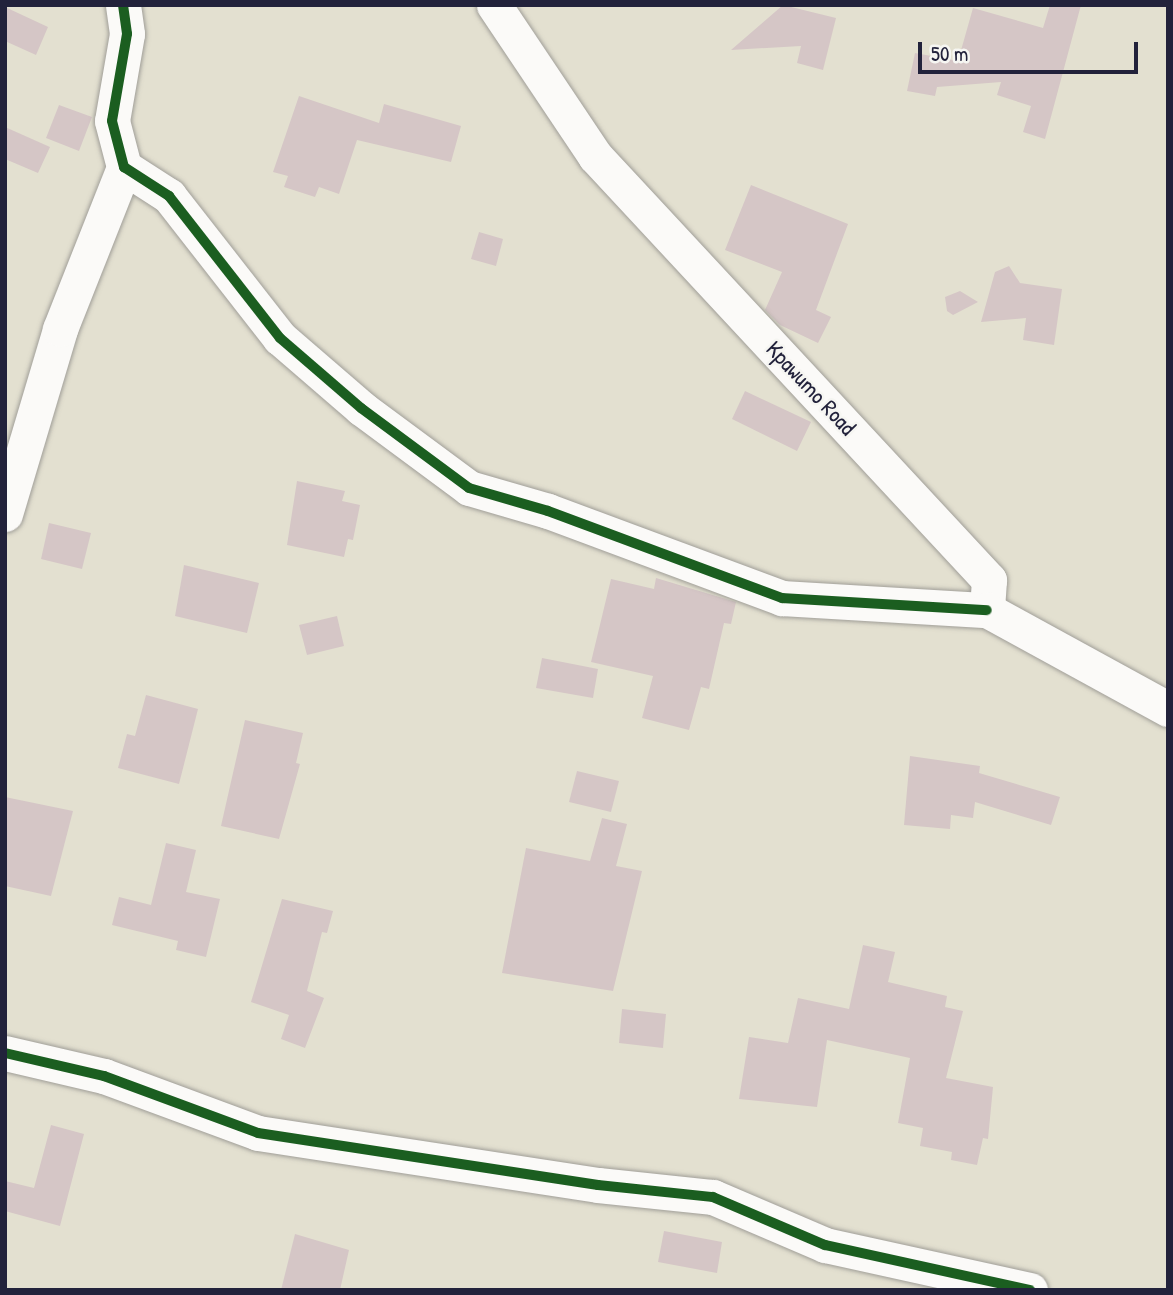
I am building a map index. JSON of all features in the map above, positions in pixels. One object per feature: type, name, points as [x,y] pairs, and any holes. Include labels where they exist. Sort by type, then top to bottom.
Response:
[{"type":"street","points":[[5,514],[60,329],[124,167],[112,121],[127,34],[123,5]]},
{"type":"street","name":"Kpawumo Road","points":[[494,5],[595,156],[989,580],[987,610]]},
{"type":"street","points":[[124,167],[169,196],[280,338],[361,408],[469,488],[548,510],[782,598],[987,610],[1168,709]]},
{"type":"street","points":[[5,1053],[104,1076],[258,1133],[598,1185],[713,1197],[825,1245],[1030,1290]]},
{"type":"building","points":[[783,5],[836,18],[823,70],[797,63],[801,46],[731,50]]},
{"type":"building","points":[[1050,5],[1081,5],[1045,139],[1023,132],[1031,106],[997,95],[1001,82],[937,87],[935,96],[907,91],[915,53],[958,61],[973,8],[1043,28]]},
{"type":"building","points":[[5,7],[48,27],[36,55],[5,41]]},
{"type":"building","points":[[299,96],[379,123],[384,104],[461,126],[451,162],[357,140],[339,194],[319,187],[315,197],[284,187],[288,176],[273,172]]},
{"type":"building","points":[[59,105],[92,117],[79,151],[46,138]]},
{"type":"building","points":[[5,127],[50,147],[38,173],[5,159]]},
{"type":"building","points":[[751,185],[848,224],[816,310],[831,317],[818,343],[780,325],[765,310],[782,272],[725,250]]},
{"type":"building","points":[[479,232],[503,239],[496,266],[471,259]]},
{"type":"building","points":[[1009,266],[1020,283],[1062,289],[1054,345],[1023,340],[1026,318],[981,322],[995,272]]},
{"type":"building","points":[[960,291],[978,302],[953,315],[947,311],[945,297]]},
{"type":"building","points":[[745,391],[811,422],[797,451],[732,419]]},
{"type":"building","points":[[297,481],[345,491],[342,501],[360,505],[353,540],[348,539],[344,557],[287,545]]},
{"type":"building","points":[[49,523],[91,533],[82,569],[41,559]]},
{"type":"building","points":[[184,565],[259,583],[247,633],[175,616]]},
{"type":"building","points":[[656,578],[736,602],[731,624],[724,623],[709,689],[701,687],[689,730],[642,718],[653,676],[591,662],[611,579],[654,589]]},
{"type":"building","points":[[337,616],[344,646],[307,655],[299,625]]},
{"type":"building","points":[[542,658],[598,669],[593,698],[536,688]]},
{"type":"building","points":[[146,695],[198,709],[179,784],[118,768],[127,734],[135,736]]},
{"type":"building","points":[[245,720],[303,733],[296,763],[300,764],[279,839],[221,826]]},
{"type":"building","points":[[910,756],[980,766],[979,773],[1060,797],[1051,825],[975,802],[973,818],[951,815],[950,829],[904,825]]},
{"type":"building","points":[[577,771],[619,781],[611,812],[569,802]]},
{"type":"building","points":[[5,797],[73,811],[51,896],[5,886]]},
{"type":"building","points":[[602,818],[627,824],[616,866],[642,871],[613,991],[502,973],[526,848],[590,861]]},
{"type":"building","points":[[166,843],[196,850],[186,892],[220,899],[206,957],[176,950],[178,941],[112,925],[119,897],[151,905]]},
{"type":"building","points":[[282,899],[333,911],[327,933],[322,932],[307,991],[324,998],[305,1048],[281,1039],[289,1015],[251,1002]]},
{"type":"building","points":[[863,945],[895,952],[888,982],[947,996],[945,1007],[963,1011],[946,1078],[993,1087],[988,1139],[983,1138],[977,1165],[951,1160],[952,1152],[920,1146],[923,1128],[898,1123],[910,1058],[827,1040],[817,1107],[739,1099],[749,1037],[788,1043],[798,998],[849,1009]]},
{"type":"building","points":[[622,1009],[666,1014],[663,1048],[619,1043]]},
{"type":"building","points":[[51,1125],[84,1134],[60,1226],[5,1211],[5,1181],[34,1188]]},
{"type":"building","points":[[664,1231],[722,1242],[717,1273],[658,1262]]},
{"type":"building","points":[[295,1234],[349,1250],[340,1290],[281,1290]]},
{"type":"cycle path","points":[[123,5],[127,34],[112,121],[124,167],[169,196],[280,338],[361,408],[469,488],[548,511],[782,598],[987,610]]},
{"type":"cycle path","points":[[5,1053],[104,1076],[258,1133],[598,1185],[713,1197],[825,1245],[1030,1290]]}]
